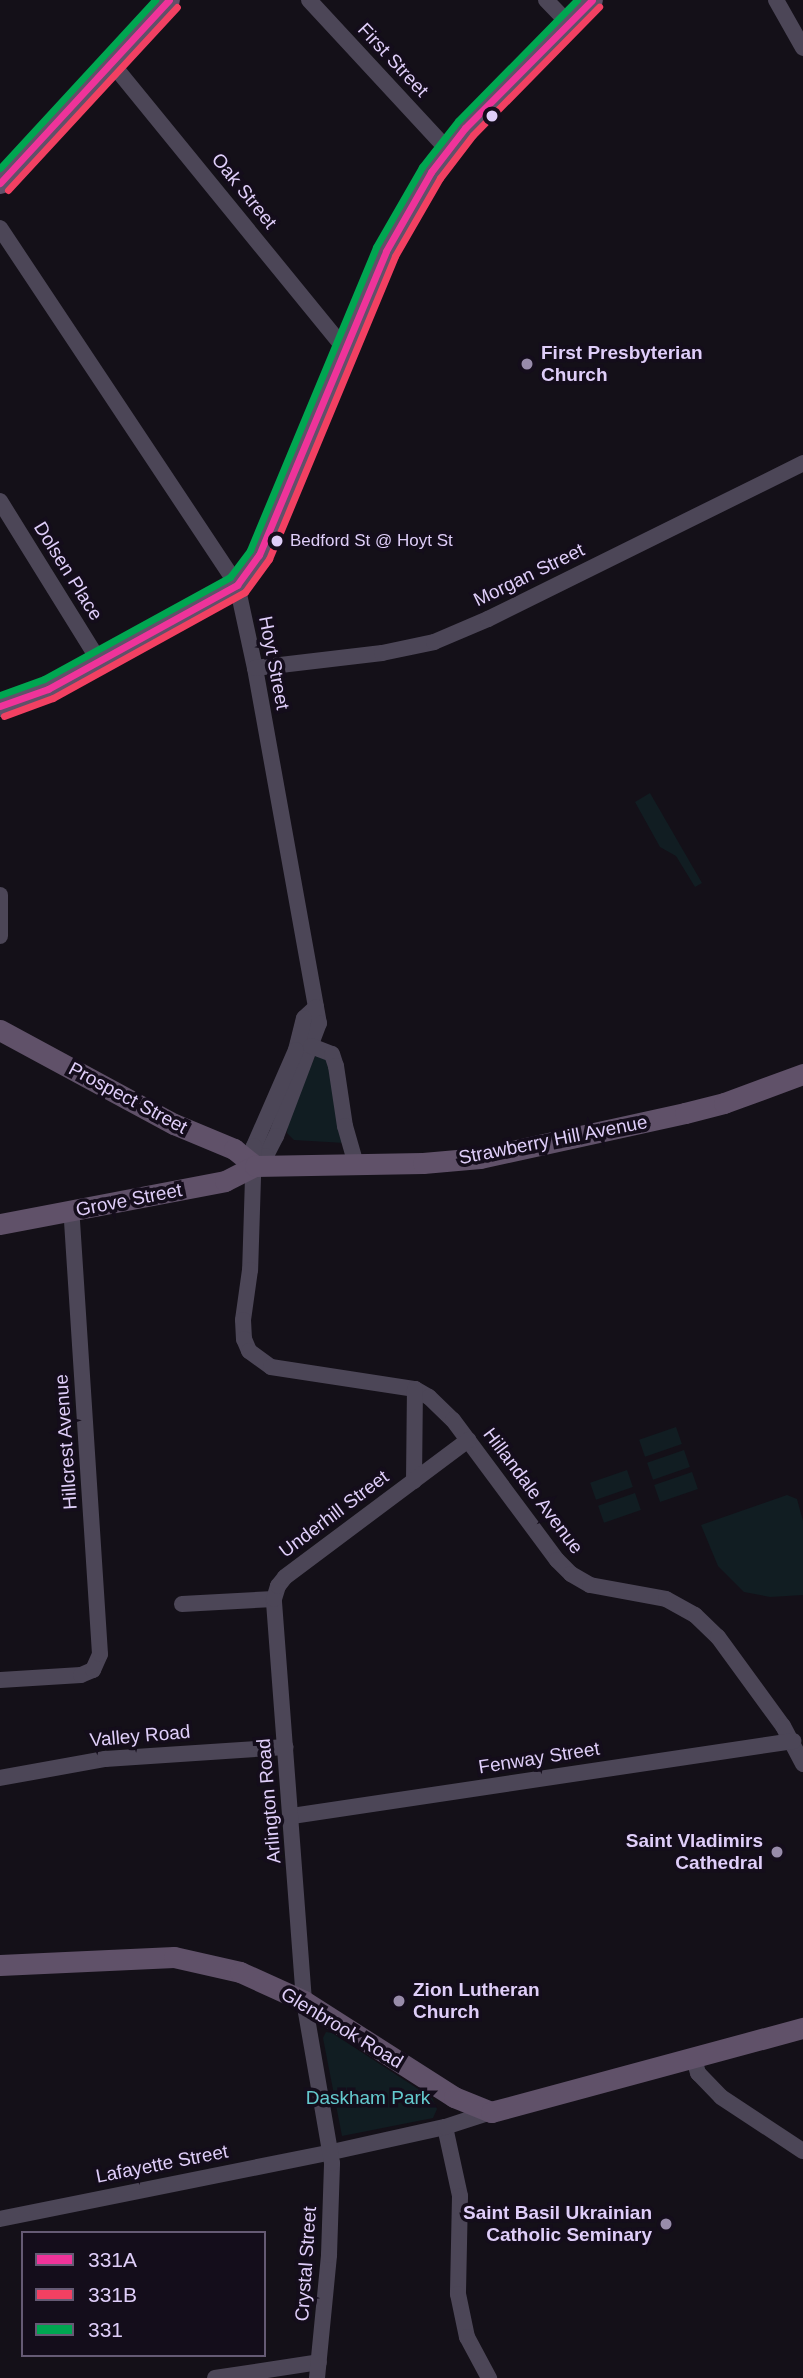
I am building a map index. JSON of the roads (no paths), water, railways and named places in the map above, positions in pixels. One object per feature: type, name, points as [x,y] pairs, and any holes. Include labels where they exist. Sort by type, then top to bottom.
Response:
[{"type":"main road","points":[[0,183],[169,0]]},
{"type":"main road","points":[[0,706],[48,689],[237,586],[259,555],[386,251],[447,149],[592,0]]},
{"type":"main road","name":"Prospect Street","points":[[0,1030],[174,1124],[234,1149],[255,1166]]},
{"type":"main road","name":"Strawberry Hill Avenue","points":[[255,1166],[423,1164],[480,1158],[724,1103],[803,1074]]},
{"type":"main road","name":"Grove Street","points":[[0,1224],[225,1181],[255,1166]]},
{"type":"main road","name":"Glenbrook Road","points":[[0,1965],[174,1957],[240,1972],[304,2001],[454,2097],[491,2112]]},
{"type":"main road","points":[[491,2112],[803,2028]]},
{"type":"street","name":"First Street","points":[[309,0],[447,149]]},
{"type":"street","points":[[546,0],[568,23]]},
{"type":"street","points":[[776,0],[803,48]]},
{"type":"street","name":"Oak Street","points":[[110,61],[345,349]]},
{"type":"street","name":"Hoyt Street","points":[[0,228],[237,586],[255,668],[319,1023],[276,1136],[266,1156],[255,1166]]},
{"type":"street","name":"Morgan Street","points":[[255,668],[382,653],[433,642],[488,619],[803,463]]},
{"type":"street","name":"Dolsen Place","points":[[0,501],[100,662]]},
{"type":"street","points":[[0,895],[0,936]]},
{"type":"street","points":[[255,1166],[254,1146],[296,1050],[304,1018],[316,1007]]},
{"type":"street","points":[[311,1046],[332,1054],[345,1126],[356,1164]]},
{"type":"street","name":"Hillandale Avenue","points":[[255,1166],[250,1270],[243,1320],[244,1339],[249,1351],[271,1367],[415,1390],[438,1404],[564,1567],[590,1585],[666,1599],[695,1615],[718,1637],[793,1741],[803,1764]]},
{"type":"street","name":"Hillcrest Avenue","points":[[0,1680],[81,1675],[93,1670],[100,1654],[71,1211]]},
{"type":"street","points":[[414,1481],[415,1390]]},
{"type":"street","name":"Underhill Street","points":[[274,1599],[278,1586],[285,1577],[468,1440]]},
{"type":"street","points":[[182,1604],[274,1599]]},
{"type":"street","name":"Arlington Road","points":[[274,1599],[304,2001],[332,2152]]},
{"type":"street","name":"Fenway Street","points":[[292,1816],[793,1741]]},
{"type":"street","name":"Valley Road","points":[[0,1778],[72,1763],[144,1755],[286,1747]]},
{"type":"street","points":[[694,2059],[698,2073],[721,2097],[803,2151]]},
{"type":"street","name":"Lafayette Street","points":[[0,2219],[332,2152],[445,2127],[491,2112]]},
{"type":"street","points":[[445,2127],[460,2196],[458,2294],[467,2337],[489,2378]]},
{"type":"street","name":"Crystal Street","points":[[318,2370],[329,2255],[332,2152]]},
{"type":"street","points":[[215,2378],[318,2370]]},
{"type":"place","name":"First Presbyterian Church","points":[[527,364]]},
{"type":"place","name":"Bedford St @ Hoyt St","points":[[277,541]]},
{"type":"place","name":"Saint Vladimirs Cathedral","points":[[777,1852]]},
{"type":"place","name":"Zion Lutheran Church","points":[[399,2001]]},
{"type":"place","name":"Saint Basil Ukrainian Catholic Seminary","points":[[666,2224]]},
{"type":"park label","name":"Daskham Park","points":[[368,2098]]}]
